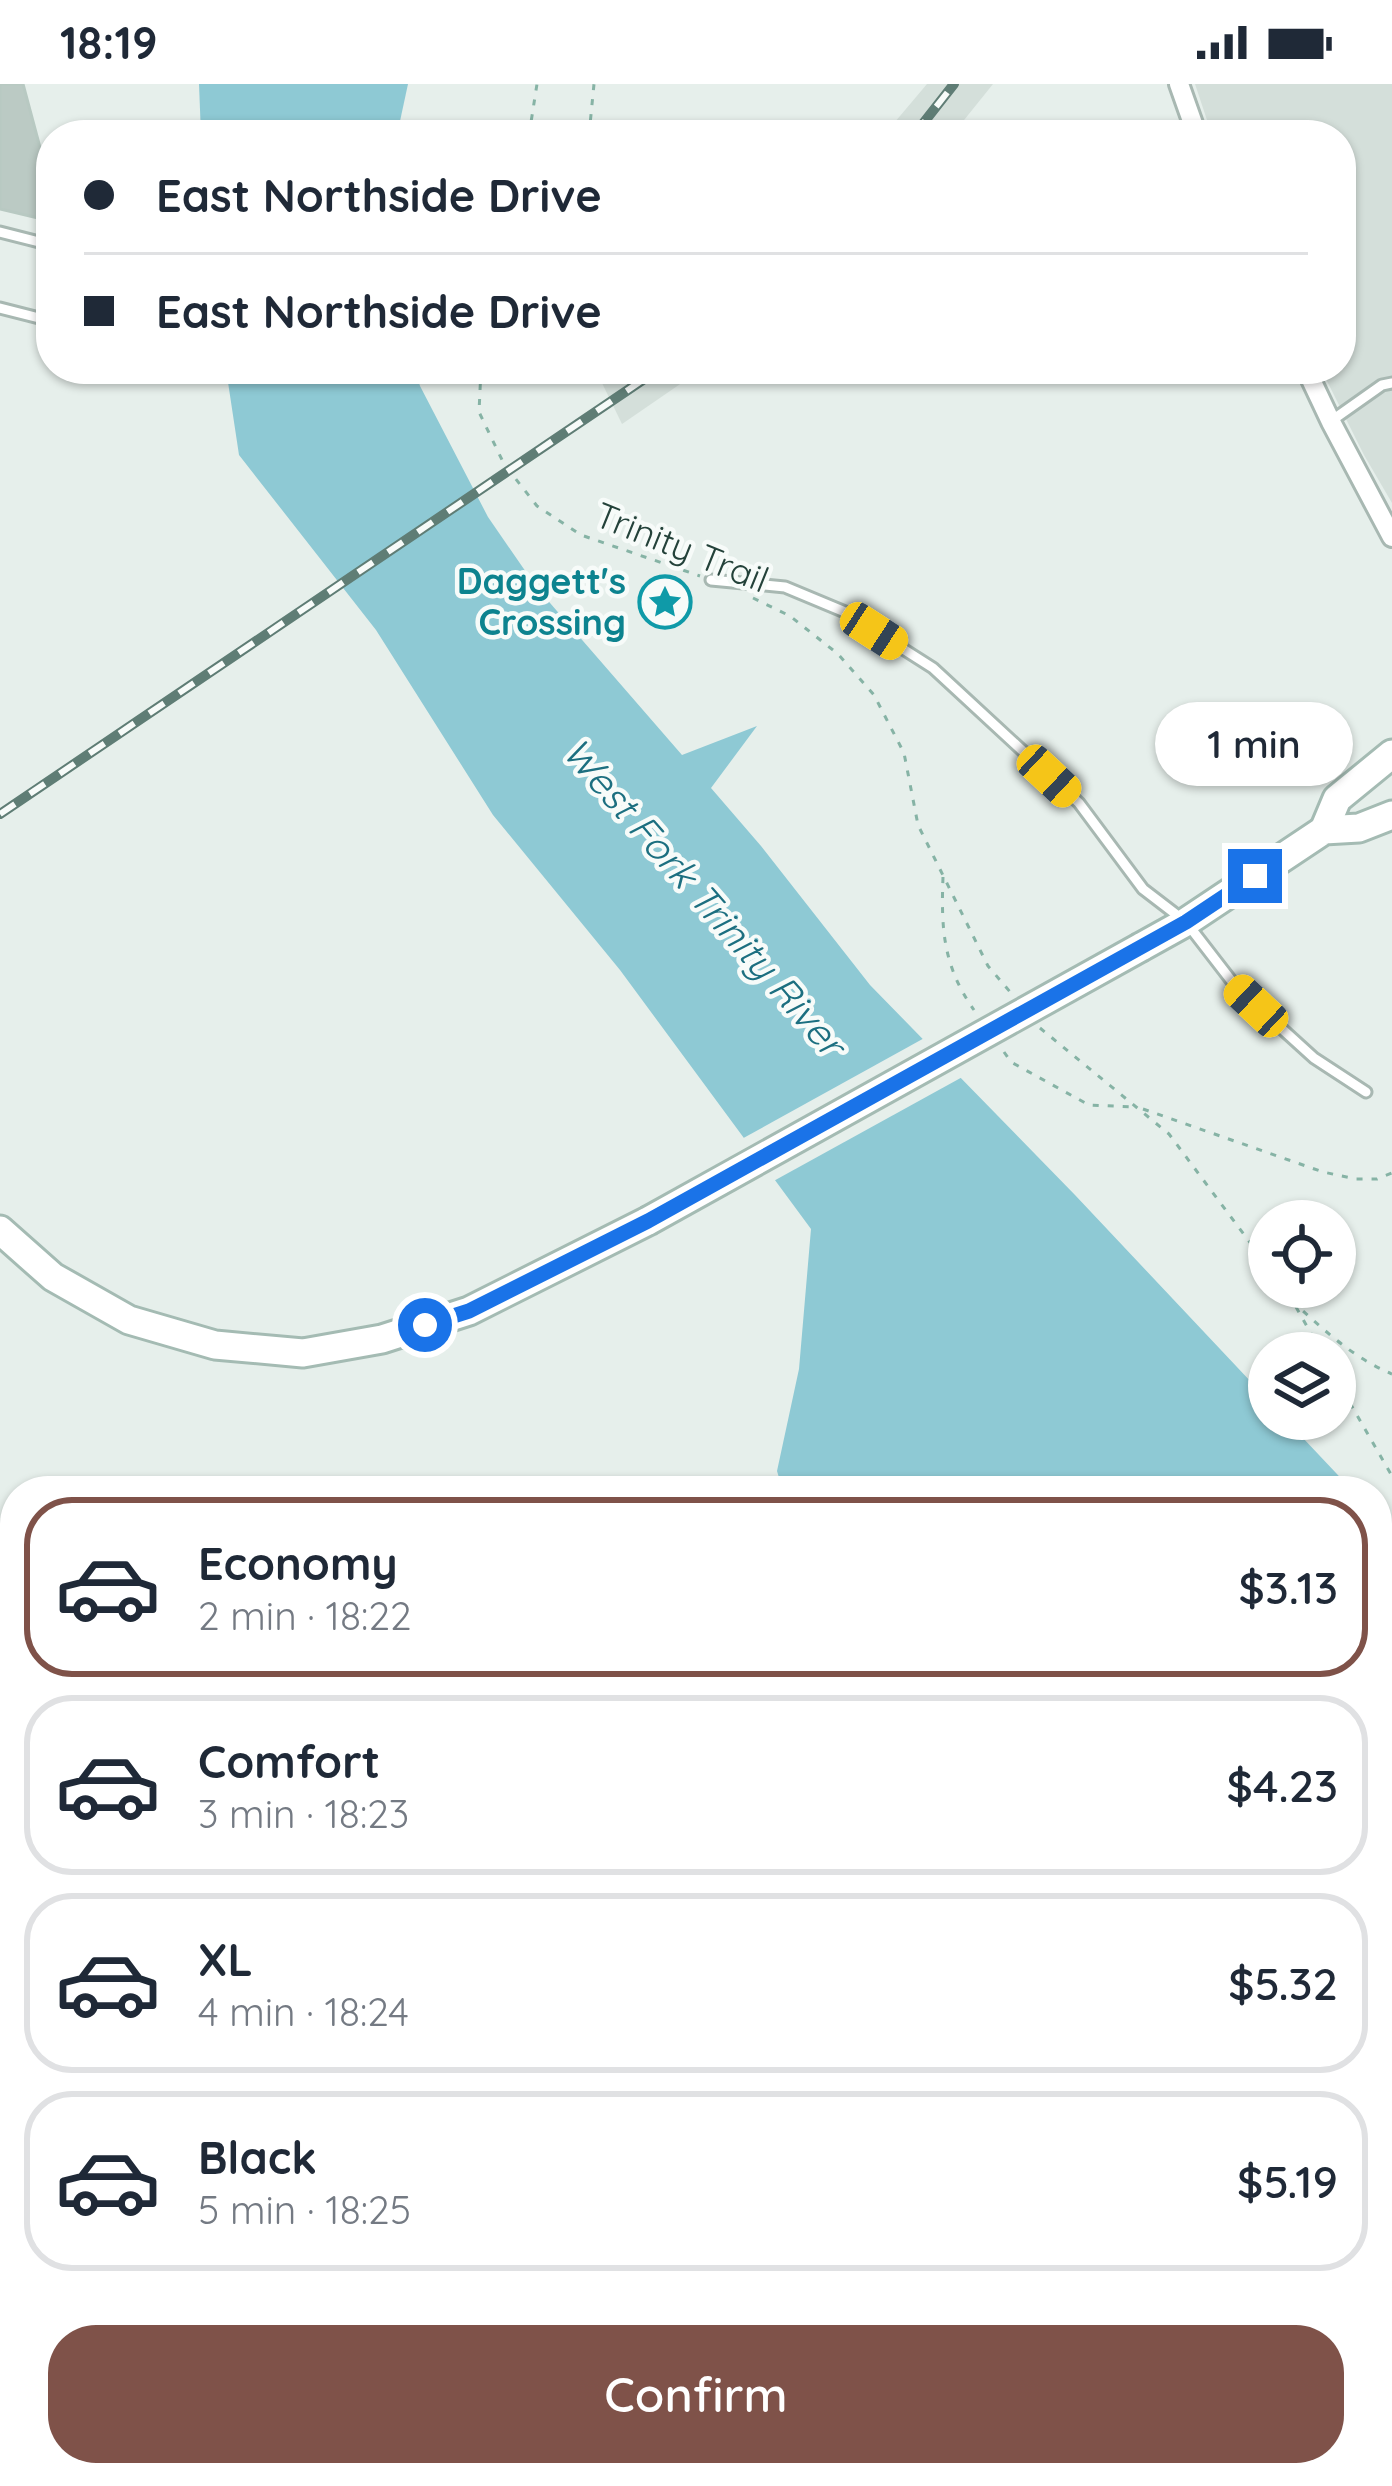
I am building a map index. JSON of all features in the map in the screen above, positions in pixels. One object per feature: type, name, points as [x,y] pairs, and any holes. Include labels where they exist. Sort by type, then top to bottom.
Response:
[{"type":"street","points":[[1179,84],[1192,120]]},
{"type":"street","points":[[1313,384],[1392,536]]},
{"type":"street","points":[[1324,830],[1337,799],[1392,754]]},
{"type":"street","points":[[0,1230],[53,1277],[129,1320],[215,1345],[303,1354],[382,1339],[469,1311],[648,1221],[1186,922],[1324,830],[1359,828],[1392,814]]},
{"type":"street","points":[[0,1254],[35,1263]]},
{"type":"lane","points":[[0,232],[36,240]]},
{"type":"lane","points":[[0,308],[36,317]]},
{"type":"lane","points":[[1330,422],[1382,385],[1392,383]]},
{"type":"lane","points":[[711,580],[785,587],[845,612],[933,668],[1078,803],[1143,889],[1186,922],[1237,988],[1314,1058],[1366,1091]]},
{"type":"path","points":[[531,120],[537,84]]},
{"type":"path","points":[[591,120],[595,84]]},
{"type":"path","name":"Trinity Trail","points":[[480,384],[479,412],[505,464],[537,506],[580,535],[711,580],[790,616],[838,654],[874,694],[904,753],[918,825],[988,966],[1015,998]]},
{"type":"path","points":[[943,875],[941,926],[950,965],[958,988],[984,1025]]},
{"type":"path","points":[[1041,1029],[1168,1134],[1248,1240]]},
{"type":"path","points":[[998,1044],[1011,1062],[1089,1105],[1138,1108],[1323,1172],[1356,1179],[1392,1173]]},
{"type":"path","points":[[1300,1308],[1371,1366],[1392,1374]]},
{"type":"path","points":[[1356,1413],[1392,1476]]},
{"type":"shaded area","points":[[927,84],[993,84],[964,120],[897,120]]},
{"type":"shaded area","points":[[1195,84],[1392,84],[1392,503],[1328,384],[1356,384],[1356,120],[1207,120]]},
{"type":"shaded area","points":[[602,384],[680,384],[622,424]]},
{"type":"water","points":[[199,84],[408,84],[400,120],[200,120]]},
{"type":"water","name":"West Fork Trinity River","points":[[228,384],[419,384],[488,517],[537,588],[682,755],[757,726],[711,788],[870,985],[1248,1379],[1248,1440],[1305,1440],[1339,1476],[778,1476],[799,1369],[811,1229],[620,970],[493,815],[376,630],[239,455]]},
{"type":"pier","points":[[928,1036],[966,1075],[770,1183],[738,1141]]},
{"type":"building","points":[[0,84],[23,84],[36,133],[36,217],[0,209]]},
{"type":"railway","points":[[926,120],[954,84]]},
{"type":"railway","points":[[0,814],[637,384]]},
{"type":"place","name":"Daggett's Crossing","points":[[665,602]]},
{"type":"route","points":[[425,1325],[469,1311],[648,1221],[1186,922],[1255,876]]}]
